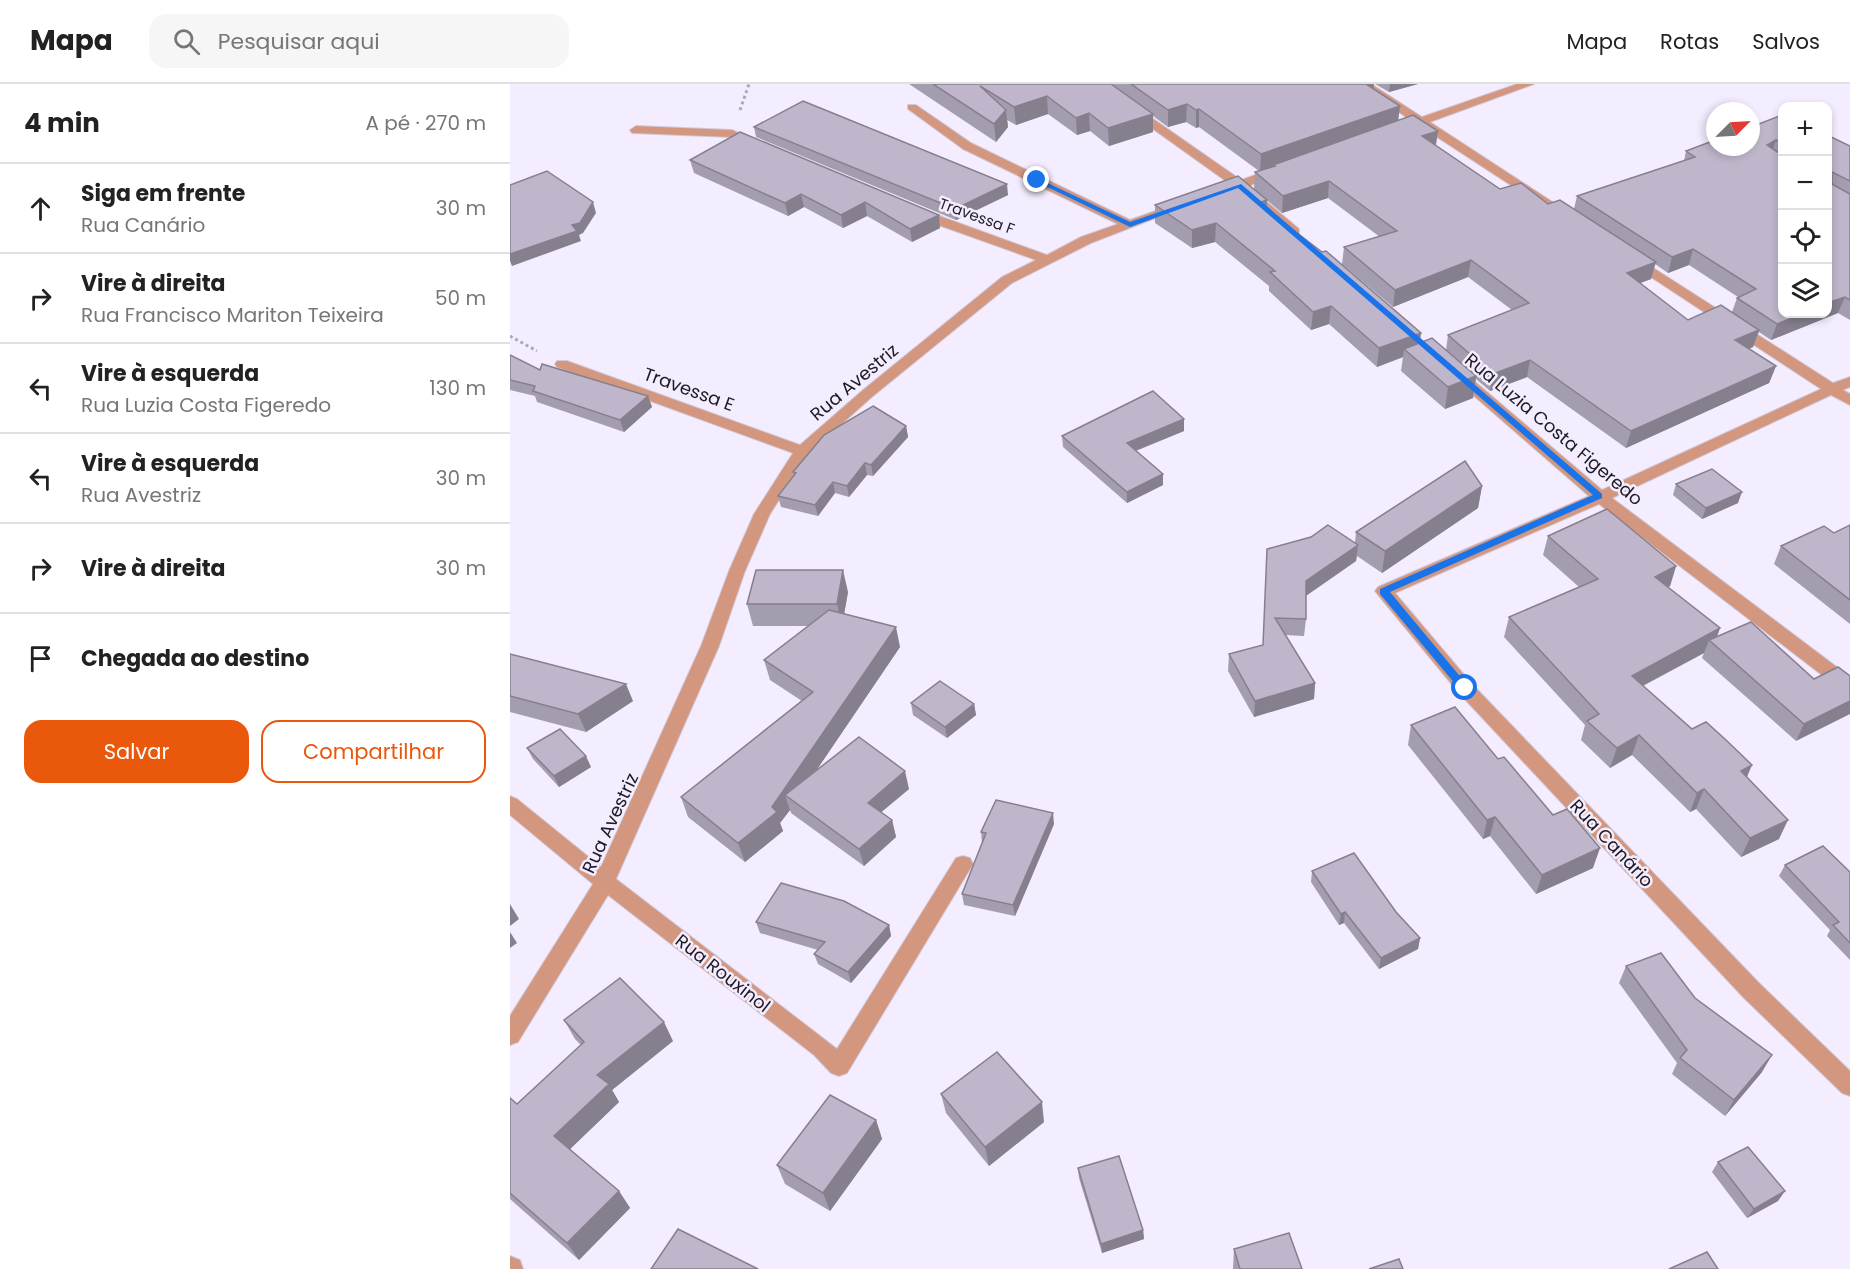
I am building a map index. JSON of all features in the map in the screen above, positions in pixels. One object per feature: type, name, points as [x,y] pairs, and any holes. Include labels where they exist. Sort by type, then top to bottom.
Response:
[{"type":"street","points":[[1096,84],[1239,185],[1302,240]]},
{"type":"street","points":[[1363,84],[1582,226]]},
{"type":"street","points":[[1380,136],[1528,84]]},
{"type":"street","points":[[912,107],[967,146],[1130,225]]},
{"type":"street","points":[[636,130],[732,134],[774,152]]},
{"type":"street","name":"Rua Avestriz","points":[[510,1035],[605,882],[706,656],[737,571],[758,524],[781,482],[802,451],[868,393],[977,307],[1007,280],[1086,240],[1293,166]]},
{"type":"street","name":"Travessa F","points":[[902,206],[1046,259]]},
{"type":"street","points":[[1622,252],[1850,401]]},
{"type":"street","name":"Travessa E","points":[[562,364],[802,451]]},
{"type":"street","name":"Rua Luzia Costa Figeredo","points":[[1446,364],[1599,496],[1850,687]]},
{"type":"street","points":[[1599,496],[1850,381]]},
{"type":"street","name":"Rua Canário","points":[[1599,496],[1384,591],[1465,688],[1751,990],[1850,1086]]},
{"type":"street","name":"Rua Rouxinol","points":[[510,804],[605,882],[822,1048],[839,1066],[963,864]]},
{"type":"building","points":[[933,84],[1111,84],[1153,114],[1108,128],[1089,113],[1076,118],[1047,96],[1014,107],[980,86],[1006,110],[994,124]]},
{"type":"building","points":[[1131,84],[1366,84],[1400,106],[1261,154],[1199,109],[1196,110],[1187,104],[1168,110]]},
{"type":"building","points":[[803,101],[1007,184],[955,209],[754,127]]},
{"type":"building","points":[[1413,115],[1438,131],[1422,136],[1500,189],[1521,183],[1548,204],[1560,200],[1656,262],[1627,273],[1688,320],[1721,305],[1759,330],[1735,340],[1776,366],[1631,431],[1530,360],[1493,374],[1448,335],[1529,303],[1471,260],[1395,290],[1344,247],[1397,231],[1329,181],[1283,196],[1255,172]]},
{"type":"building","points":[[1778,117],[1778,141],[1776,140],[1767,145],[1778,152],[1778,318],[1792,318],[1777,324],[1737,298],[1756,289],[1693,249],[1672,257],[1577,196],[1695,157],[1686,151],[1706,143],[1706,156],[1760,156],[1760,124]]},
{"type":"building","points":[[740,132],[939,215],[910,229],[865,202],[841,215],[801,194],[785,203],[690,160]]},
{"type":"building","points":[[1832,137],[1850,146],[1850,181],[1832,172]]},
{"type":"building","points":[[547,171],[593,202],[580,223],[572,225],[577,231],[510,254],[510,185]]},
{"type":"building","points":[[1238,176],[1267,200],[1258,203],[1322,252],[1326,251],[1421,333],[1379,348],[1331,306],[1313,312],[1270,272],[1275,271],[1216,223],[1192,230],[1155,205]]},
{"type":"building","points":[[1832,184],[1850,194],[1850,300],[1845,297],[1832,301]]},
{"type":"building","points":[[1432,338],[1476,376],[1448,387],[1404,349]]},
{"type":"building","points":[[510,355],[540,370],[542,364],[648,396],[620,420],[533,391],[535,386],[510,380]]},
{"type":"building","points":[[1153,391],[1184,419],[1127,443],[1163,474],[1127,492],[1062,436]]},
{"type":"building","points":[[873,406],[906,426],[871,465],[865,463],[847,486],[833,482],[815,505],[778,496],[796,473],[793,472],[824,435]]},
{"type":"building","points":[[1465,461],[1482,486],[1385,551],[1356,532]]},
{"type":"building","points":[[1712,469],[1742,492],[1706,508],[1676,484]]},
{"type":"building","points":[[1607,509],[1676,566],[1655,577],[1720,628],[1632,676],[1692,729],[1706,722],[1726,740],[1752,765],[1741,771],[1788,820],[1750,838],[1704,789],[1697,793],[1639,735],[1617,748],[1587,721],[1599,714],[1509,617],[1598,579],[1548,536]]},
{"type":"building","points":[[1328,525],[1358,545],[1306,581],[1306,619],[1275,618],[1315,683],[1255,701],[1229,654],[1263,645],[1267,549],[1311,537]]},
{"type":"building","points":[[1850,525],[1850,600],[1781,546],[1824,526],[1834,533]]},
{"type":"building","points":[[756,570],[843,570],[837,604],[747,604]]},
{"type":"building","points":[[829,610],[896,627],[772,807],[777,812],[738,843],[681,797],[813,692],[764,660]]},
{"type":"building","points":[[1751,622],[1814,679],[1838,667],[1850,676],[1850,701],[1804,724],[1709,640]]},
{"type":"building","points":[[510,654],[626,684],[578,714],[510,696]]},
{"type":"building","points":[[940,681],[974,704],[945,727],[911,703]]},
{"type":"building","points":[[1455,707],[1498,759],[1504,757],[1553,815],[1567,809],[1600,848],[1542,875],[1495,817],[1487,820],[1411,725]]},
{"type":"building","points":[[560,729],[586,756],[554,776],[527,748]]},
{"type":"building","points":[[859,737],[905,771],[868,803],[892,820],[859,849],[785,795]]},
{"type":"building","points":[[996,800],[1053,813],[1013,905],[962,894],[986,833],[981,832]]},
{"type":"building","points":[[1823,846],[1850,872],[1850,943],[1833,925],[1839,922],[1785,865]]},
{"type":"building","points":[[1354,853],[1396,912],[1420,938],[1381,958],[1345,912],[1341,914],[1312,871]]},
{"type":"building","points":[[781,883],[844,901],[889,925],[848,972],[814,954],[825,942],[756,922]]},
{"type":"building","points":[[1661,953],[1695,998],[1772,1055],[1734,1100],[1680,1058],[1687,1050],[1626,966]]},
{"type":"building","points":[[620,978],[664,1022],[597,1075],[609,1084],[554,1136],[619,1191],[567,1243],[510,1193],[510,1098],[517,1104],[584,1042],[564,1020]]},
{"type":"building","points":[[997,1052],[1042,1102],[985,1147],[941,1094]]},
{"type":"building","points":[[830,1095],[876,1120],[823,1193],[777,1165]]},
{"type":"building","points":[[1748,1147],[1785,1191],[1754,1209],[1718,1162]]},
{"type":"building","points":[[1119,1156],[1143,1230],[1101,1244],[1078,1168]]},
{"type":"building","points":[[678,1229],[758,1269],[651,1269]]},
{"type":"building","points":[[1289,1233],[1302,1269],[1240,1269],[1234,1249]]},
{"type":"building","points":[[1707,1252],[1718,1269],[1669,1269]]},
{"type":"building","points":[[1399,1259],[1403,1269],[1369,1269]]},
{"type":"route","points":[[1037,180],[1130,225],[1239,185],[1599,496],[1565,513],[1384,591],[1465,688]]}]
